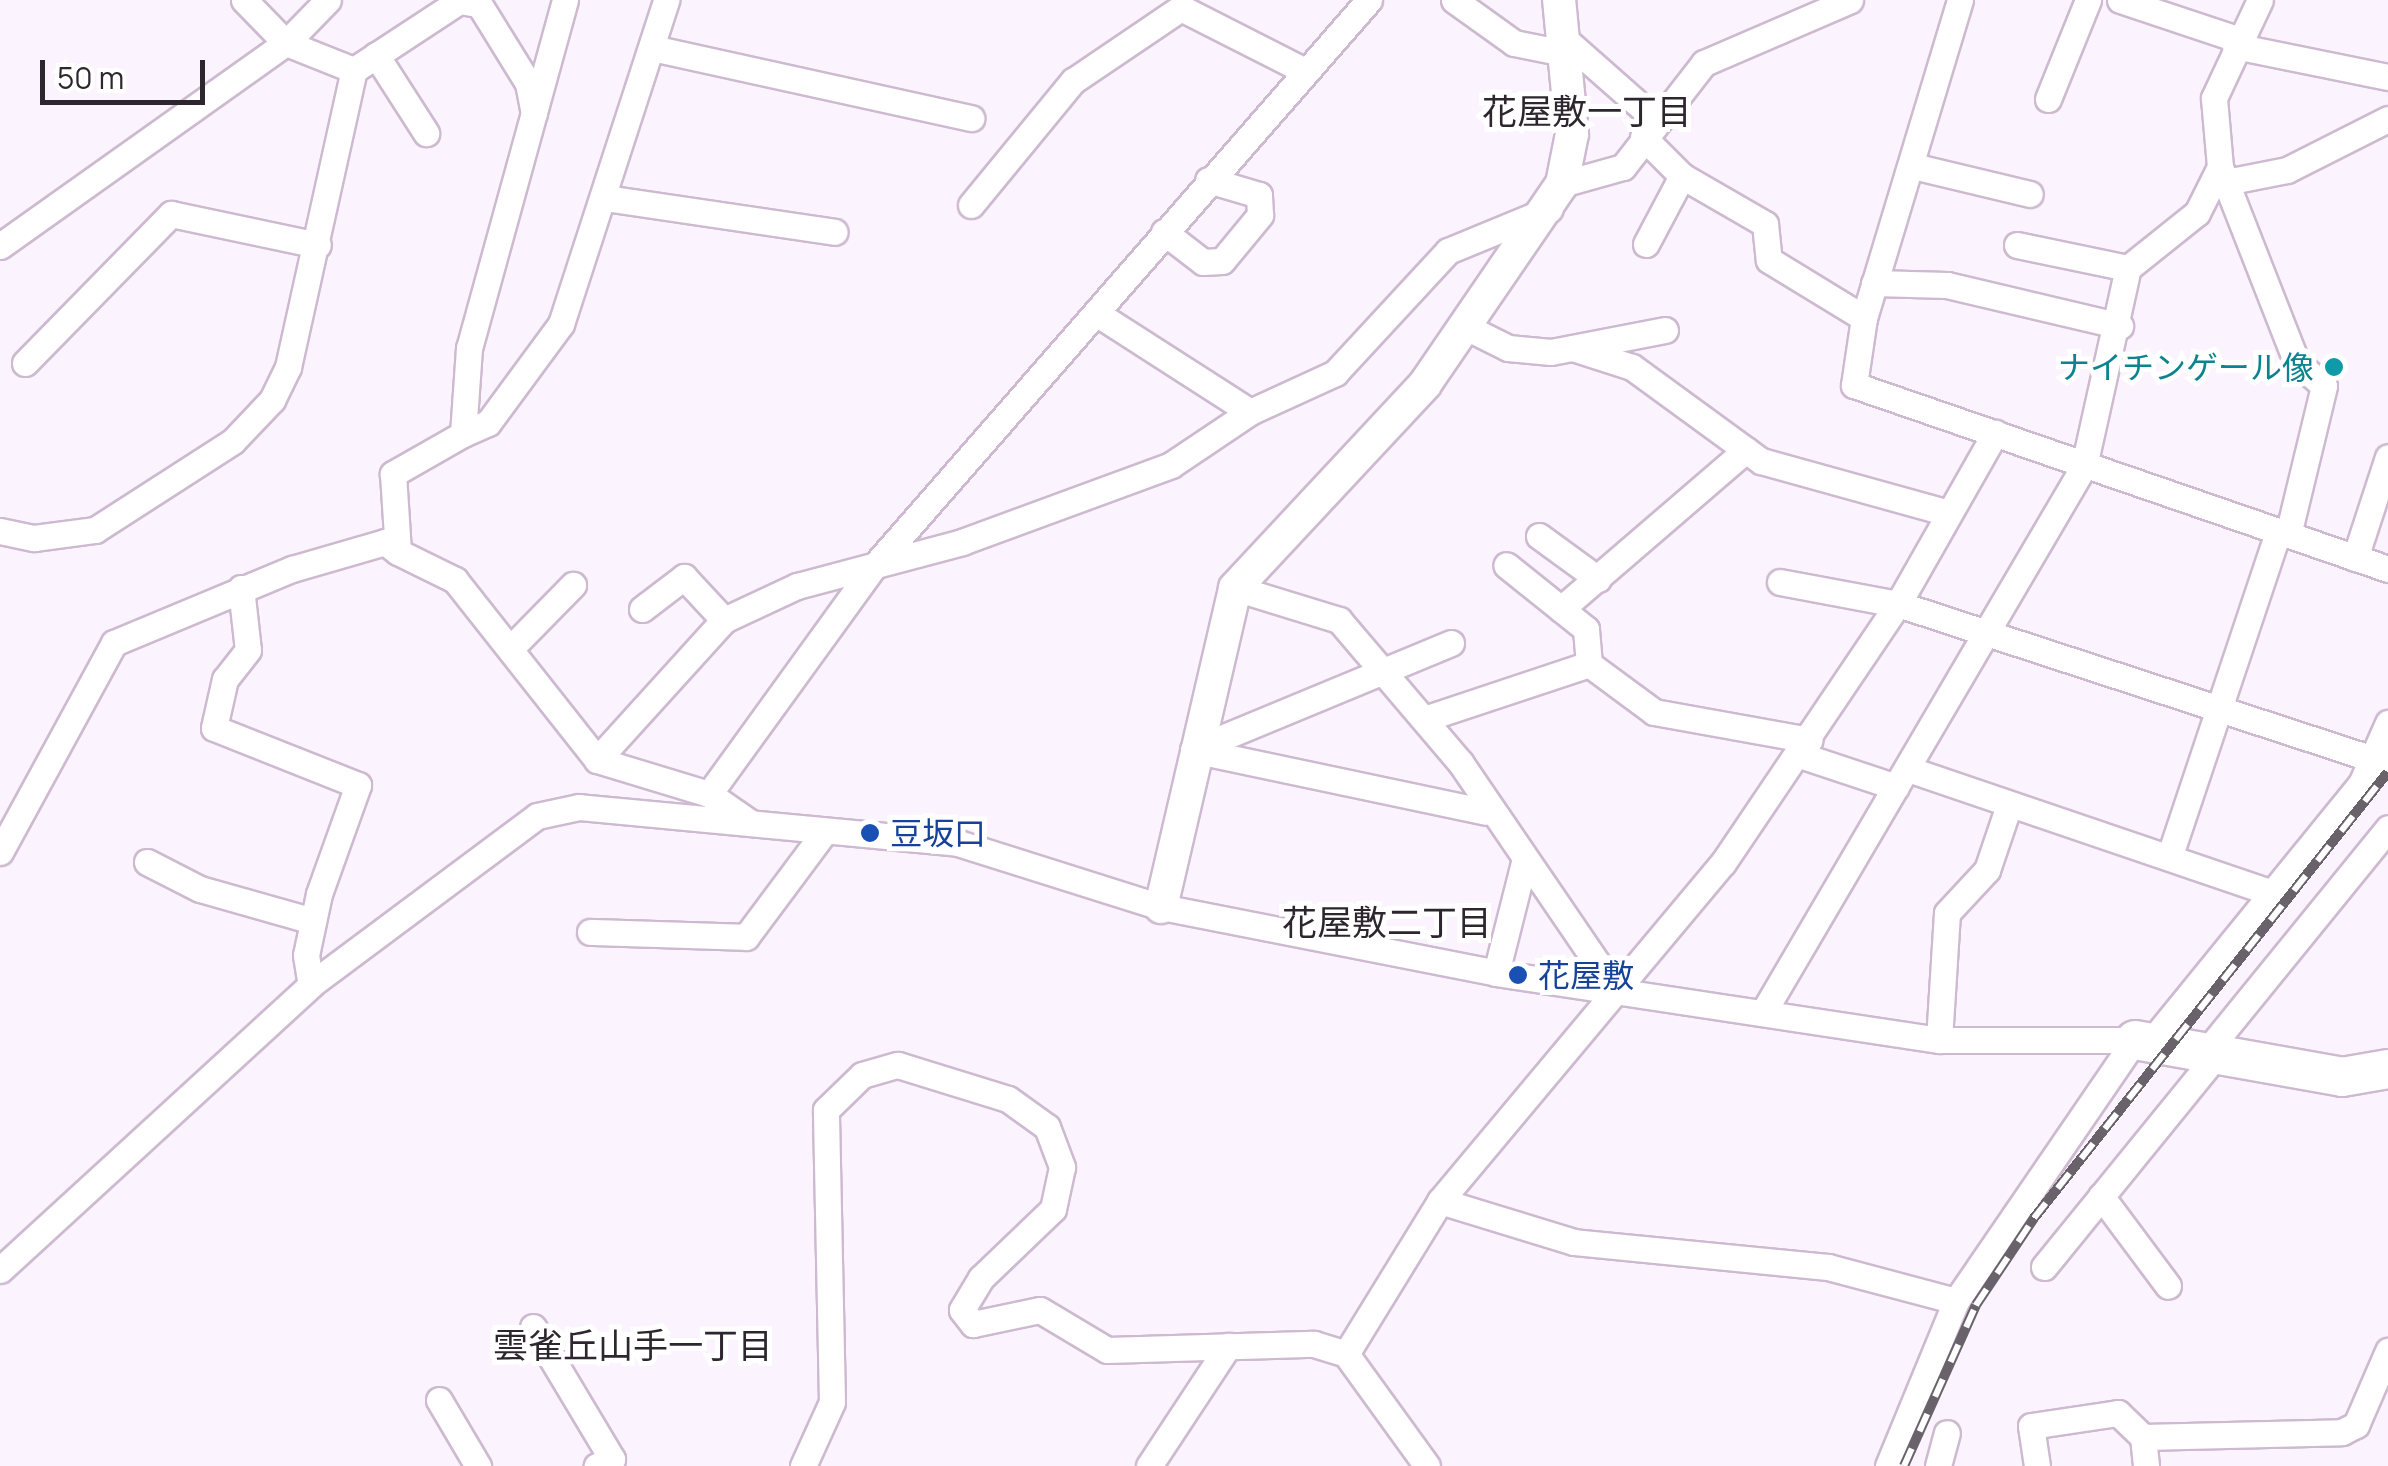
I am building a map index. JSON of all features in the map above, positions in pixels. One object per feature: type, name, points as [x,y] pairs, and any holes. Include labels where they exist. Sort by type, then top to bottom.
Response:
[{"type":"main road","points":[[2143,1041],[2342,1076],[2388,1069]]},
{"type":"street","points":[[244,0],[286,42],[354,70]]},
{"type":"street","points":[[0,246],[286,42],[328,0]]},
{"type":"street","points":[[463,434],[470,348],[536,118],[565,0]]},
{"type":"street","points":[[398,552],[392,474],[488,423],[561,324],[605,198],[666,0]]},
{"type":"street","points":[[710,794],[872,570],[1301,70],[1369,0]]},
{"type":"street","points":[[1454,0],[1514,43],[1563,45],[1649,129],[1682,176],[1765,224],[1769,260],[1864,318]]},
{"type":"street","points":[[1160,907],[1192,750],[1235,588],[1425,384],[1556,197],[1572,134],[1558,0]]},
{"type":"street","points":[[597,760],[724,620],[797,586],[872,570],[1171,465],[1250,412],[1335,372],[1448,251],[1622,167],[1704,63],[1850,0]]},
{"type":"street","points":[[1960,0],[1864,318],[1854,385],[2388,570]]},
{"type":"street","points":[[2048,99],[2088,0]]},
{"type":"street","points":[[2120,0],[2163,8],[2236,43],[2388,77]]},
{"type":"street","points":[[2170,856],[2283,534],[2324,386],[2297,364],[2223,175],[2214,98],[2236,43],[2260,0]]},
{"type":"street","points":[[0,531],[34,538],[95,530],[233,442],[288,367],[354,70],[459,1],[479,4],[528,83],[536,118]]},
{"type":"street","points":[[971,204],[1073,81],[1180,8],[1301,70]]},
{"type":"street","points":[[652,48],[970,118]]},
{"type":"street","points":[[376,56],[426,133]]},
{"type":"street","points":[[2223,175],[2286,170],[2388,120]]},
{"type":"street","points":[[1913,166],[2030,194]]},
{"type":"street","points":[[1764,1011],[1990,633],[2084,466],[2120,326],[2128,268],[2197,213],[2223,175]]},
{"type":"street","points":[[1646,244],[1682,176]]},
{"type":"street","points":[[1164,232],[1202,262],[1222,261],[1260,215],[1258,195],[1208,180]]},
{"type":"street","points":[[605,198],[834,232]]},
{"type":"street","points":[[25,364],[170,214],[318,245]]},
{"type":"street","points":[[2017,245],[2128,268]]},
{"type":"street","points":[[1874,283],[1947,285],[2120,326]]},
{"type":"street","points":[[1096,313],[1250,412]]},
{"type":"street","points":[[1466,327],[1508,348],[1572,348],[1666,330]]},
{"type":"street","points":[[1572,348],[1632,368],[1746,450],[1805,480],[1945,512]]},
{"type":"street","points":[[1346,1354],[1440,1201],[1613,986],[1637,974],[1804,747],[1898,604],[1945,512],[1995,434]]},
{"type":"street","points":[[1561,608],[1746,450]]},
{"type":"street","points":[[2355,558],[2388,457]]},
{"type":"street","points":[[1539,536],[1598,579]]},
{"type":"street","points":[[0,852],[114,643],[241,588],[384,542],[455,580],[597,760],[710,794],[750,823]]},
{"type":"street","points":[[1506,565],[1586,628],[1589,664],[1654,712],[1804,747],[1902,778],[2009,805],[2276,894]]},
{"type":"street","points":[[642,609],[684,577],[724,620]]},
{"type":"street","points":[[1780,582],[1898,604],[2380,762]]},
{"type":"street","points":[[510,650],[573,585]]},
{"type":"street","points":[[241,588],[248,650],[224,680],[214,728],[358,784],[313,921],[311,985]]},
{"type":"street","points":[[1235,588],[1340,620],[1424,718],[1486,812],[1613,986]]},
{"type":"street","points":[[1192,750],[1451,643]]},
{"type":"street","points":[[1424,718],[1589,664]]},
{"type":"street","points":[[1882,1465],[1956,1301],[2143,1041],[2276,894],[2380,762],[2388,723]]},
{"type":"street","points":[[1192,750],[1486,812]]},
{"type":"street","points":[[1938,1040],[1947,913],[1987,870],[2009,805]]},
{"type":"street","points":[[0,1270],[311,985],[536,816],[579,807],[958,843],[1160,907],[1496,974],[1613,986],[1938,1040],[2143,1041]]},
{"type":"street","points":[[2044,1267],[2388,828]]},
{"type":"street","points":[[590,932],[746,936],[825,830]]},
{"type":"street","points":[[147,862],[200,889],[313,921]]},
{"type":"street","points":[[1496,974],[1524,862]]},
{"type":"street","points":[[804,1466],[832,1402],[826,1110],[862,1076],[898,1065],[1008,1100],[1048,1127],[1062,1167],[1053,1209],[981,1278],[962,1310],[973,1324],[1040,1310],[1107,1350],[1314,1344],[1346,1354],[1427,1466]]},
{"type":"street","points":[[2101,1196],[2168,1286]]},
{"type":"street","points":[[1440,1201],[1574,1242],[1828,1266],[1956,1301]]},
{"type":"street","points":[[533,1327],[612,1459],[597,1466]]},
{"type":"street","points":[[1149,1466],[1228,1346]]},
{"type":"street","points":[[2143,1438],[2342,1432],[2356,1425],[2388,1352]]},
{"type":"street","points":[[438,1400],[478,1466]]},
{"type":"street","points":[[2036,1466],[2031,1426],[2118,1413],[2143,1438],[2146,1466]]},
{"type":"street","points":[[1938,1466],[1947,1433]]},
{"type":"railway","points":[[1904,1466],[1976,1305],[2034,1218],[2388,772]]},
{"type":"place","name":"ナイチンゲール像","points":[[2334,367]]},
{"type":"place","name":"豆坂口","points":[[870,833]]},
{"type":"place","name":"花屋敷","points":[[1518,975]]},
{"type":"district","name":"花屋敷一丁目","points":[[1587,111]]},
{"type":"district","name":"花屋敷二丁目","points":[[1387,922]]},
{"type":"district","name":"雲雀丘山手一丁目","points":[[633,1345]]}]
